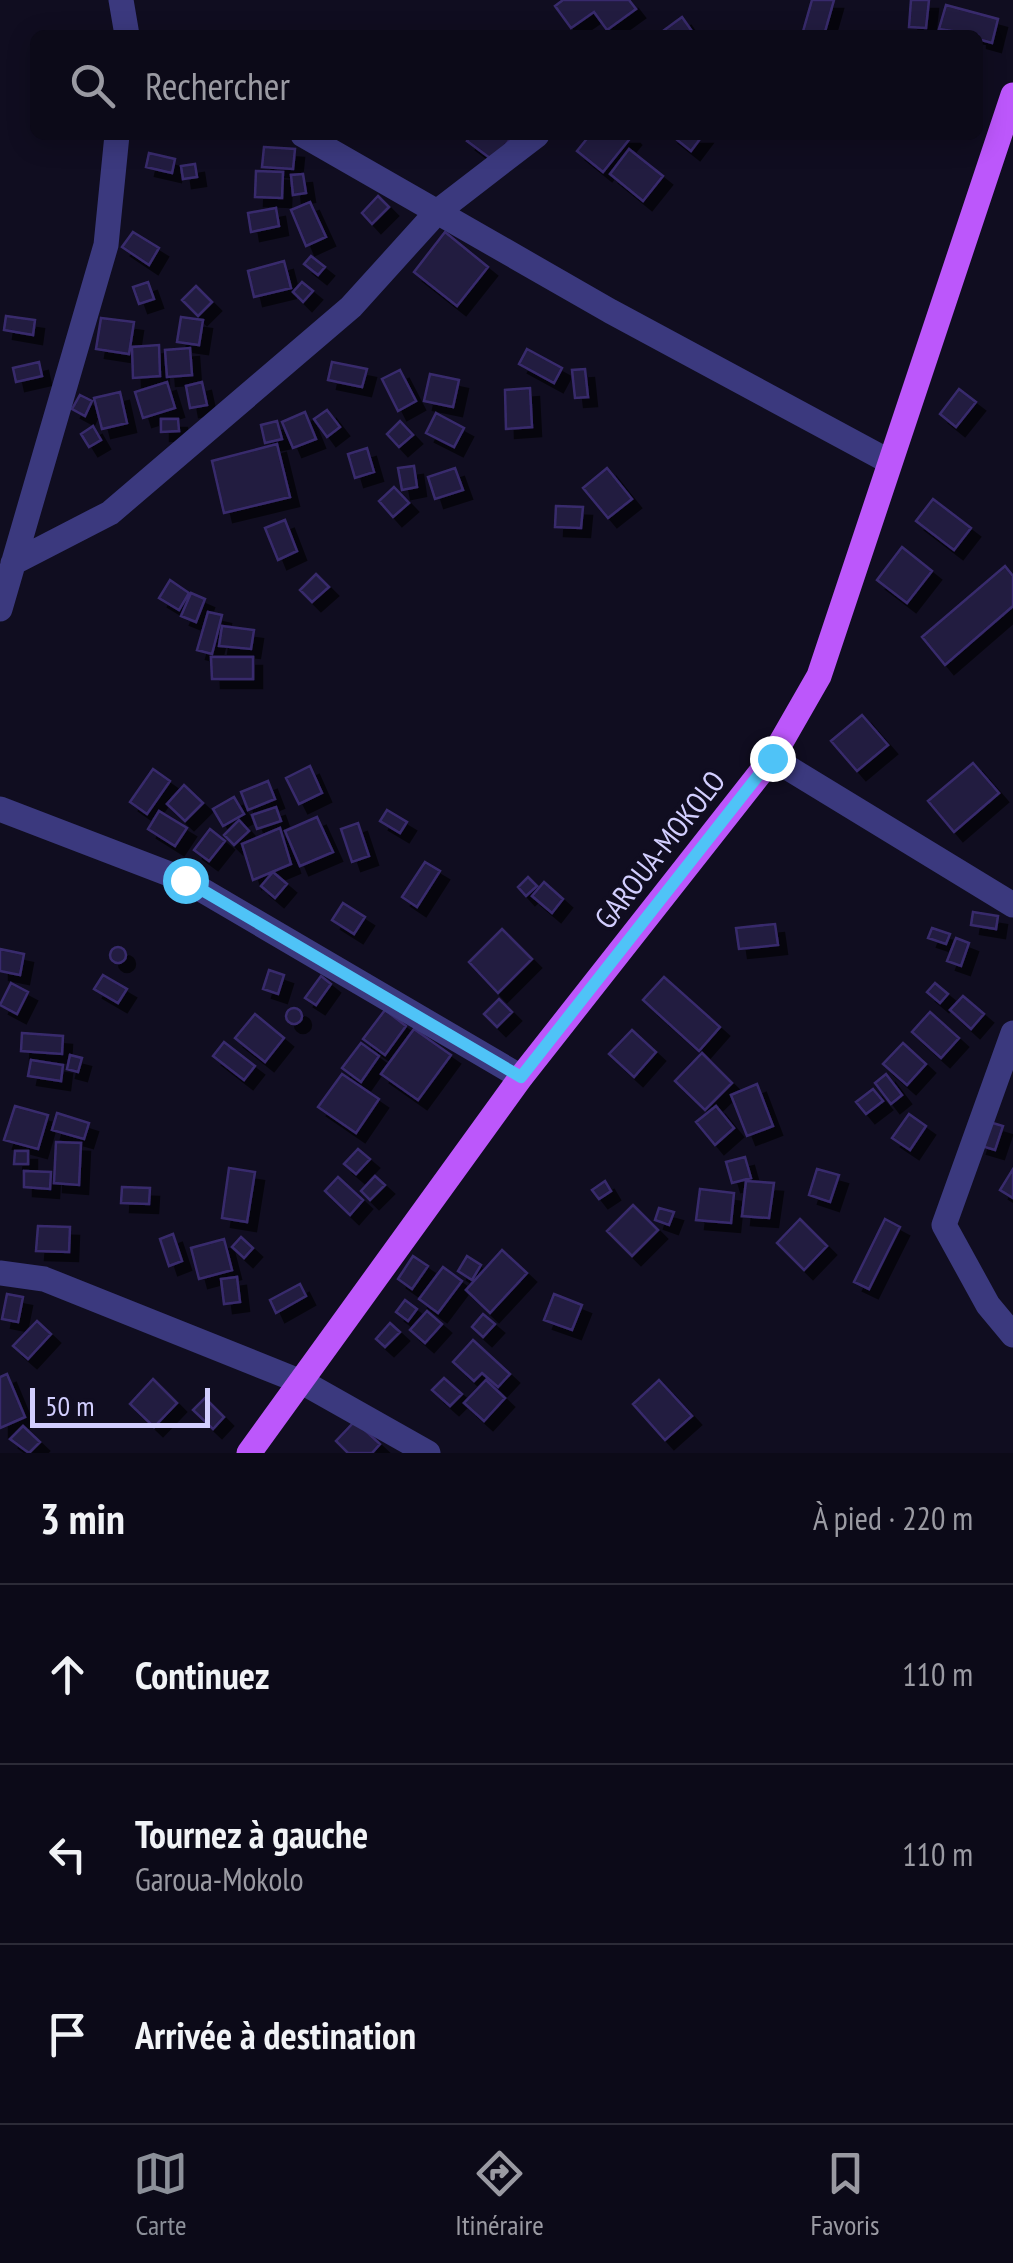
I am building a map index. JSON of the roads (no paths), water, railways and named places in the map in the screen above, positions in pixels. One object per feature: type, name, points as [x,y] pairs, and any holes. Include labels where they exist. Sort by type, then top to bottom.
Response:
[{"type":"main road","name":"GAROUA-MOKOLO","points":[[249,1453],[304,1383],[521,1077],[772,758],[819,676],[1013,95]]},
{"type":"street","points":[[121,0],[127,30]]},
{"type":"street","points":[[0,608],[106,245],[116,140]]},
{"type":"street","points":[[313,140],[890,462]]},
{"type":"street","points":[[13,563],[110,513],[351,306],[437,212],[531,140]]},
{"type":"street","points":[[772,758],[1013,905]]},
{"type":"street","points":[[0,809],[185,880],[521,1077]]},
{"type":"street","points":[[1013,1033],[944,1224],[988,1306],[1013,1335]]},
{"type":"street","points":[[0,1273],[44,1279],[304,1383],[428,1453]]}]
